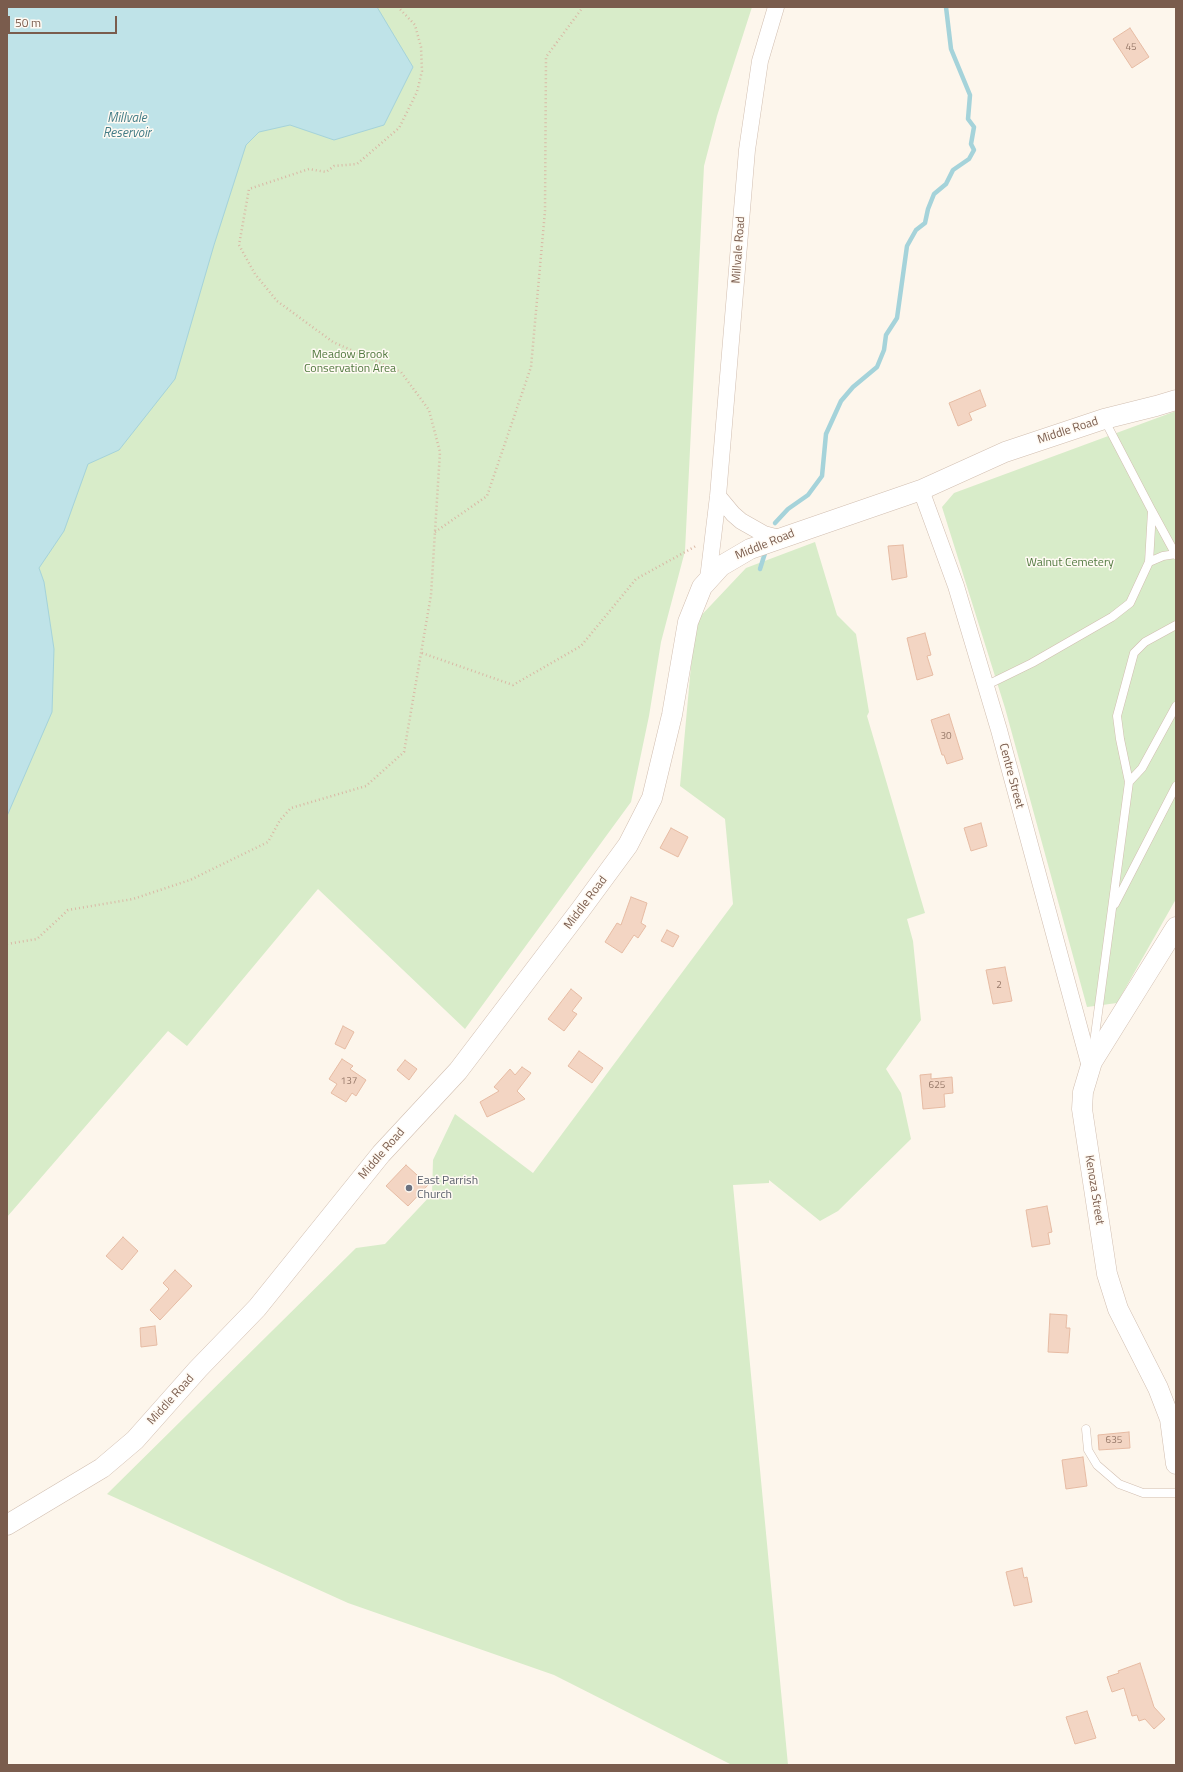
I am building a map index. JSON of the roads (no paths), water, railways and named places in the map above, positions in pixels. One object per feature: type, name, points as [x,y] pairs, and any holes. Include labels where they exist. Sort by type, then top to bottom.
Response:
[{"type":"street","name":"Millvale Road","points":[[708,579],[718,496],[747,150],[760,61],[776,7]]},
{"type":"street","name":"Middle Road","points":[[7,1526],[102,1468],[134,1440],[198,1369],[257,1308],[381,1154],[458,1071],[582,909],[628,845],[652,798],[672,715],[688,622],[697,597],[708,579],[721,566],[735,557],[779,538],[921,490],[1005,452],[1104,420],[1176,400]]},
{"type":"street","name":"Centre Street","points":[[921,490],[956,586],[1074,1002],[1090,1067]]},
{"type":"street","points":[[718,496],[741,521],[764,534],[779,538]]},
{"type":"street","name":"Kenoza Street","points":[[1176,927],[1101,1046],[1090,1067],[1083,1092],[1082,1110],[1107,1274],[1118,1309],[1158,1388],[1170,1419],[1176,1464]]},
{"type":"lane","points":[[1104,420],[1176,555],[1163,556],[1149,562]]},
{"type":"lane","points":[[985,686],[1032,663],[1112,617],[1130,603],[1149,562],[1152,511]]},
{"type":"lane","points":[[1090,1067],[1129,782],[1120,740],[1117,716],[1126,677],[1134,653],[1145,642],[1176,625]]},
{"type":"lane","points":[[1129,782],[1142,768],[1176,706]]},
{"type":"lane","points":[[1112,910],[1176,786]]},
{"type":"lane","points":[[1086,1430],[1088,1450],[1097,1465],[1119,1484],[1144,1493],[1176,1493]]},
{"type":"water","name":"Millvale Reservoir","points":[[7,7],[377,7],[413,67],[384,125],[334,140],[290,125],[259,132],[246,145],[214,245],[175,379],[119,450],[88,464],[64,531],[39,568],[44,582],[54,649],[52,712],[7,816]]},
{"type":"waterway","points":[[775,523],[788,509],[808,495],[822,476],[826,434],[841,401],[853,387],[877,367],[884,350],[886,335],[897,318],[907,246],[916,230],[925,223],[928,209],[934,194],[946,184],[953,170],[969,159],[974,150],[971,144],[974,127],[968,119],[970,95],[951,49],[946,7]]},
{"type":"waterway","points":[[760,569],[765,553]]},
{"type":"place","name":"East Parrish Church","points":[[409,1188]]},
{"type":"park label","name":"Meadow Brook Conservation Area","points":[[350,362]]},
{"type":"park label","name":"Walnut Cemetery","points":[[1070,563]]}]
